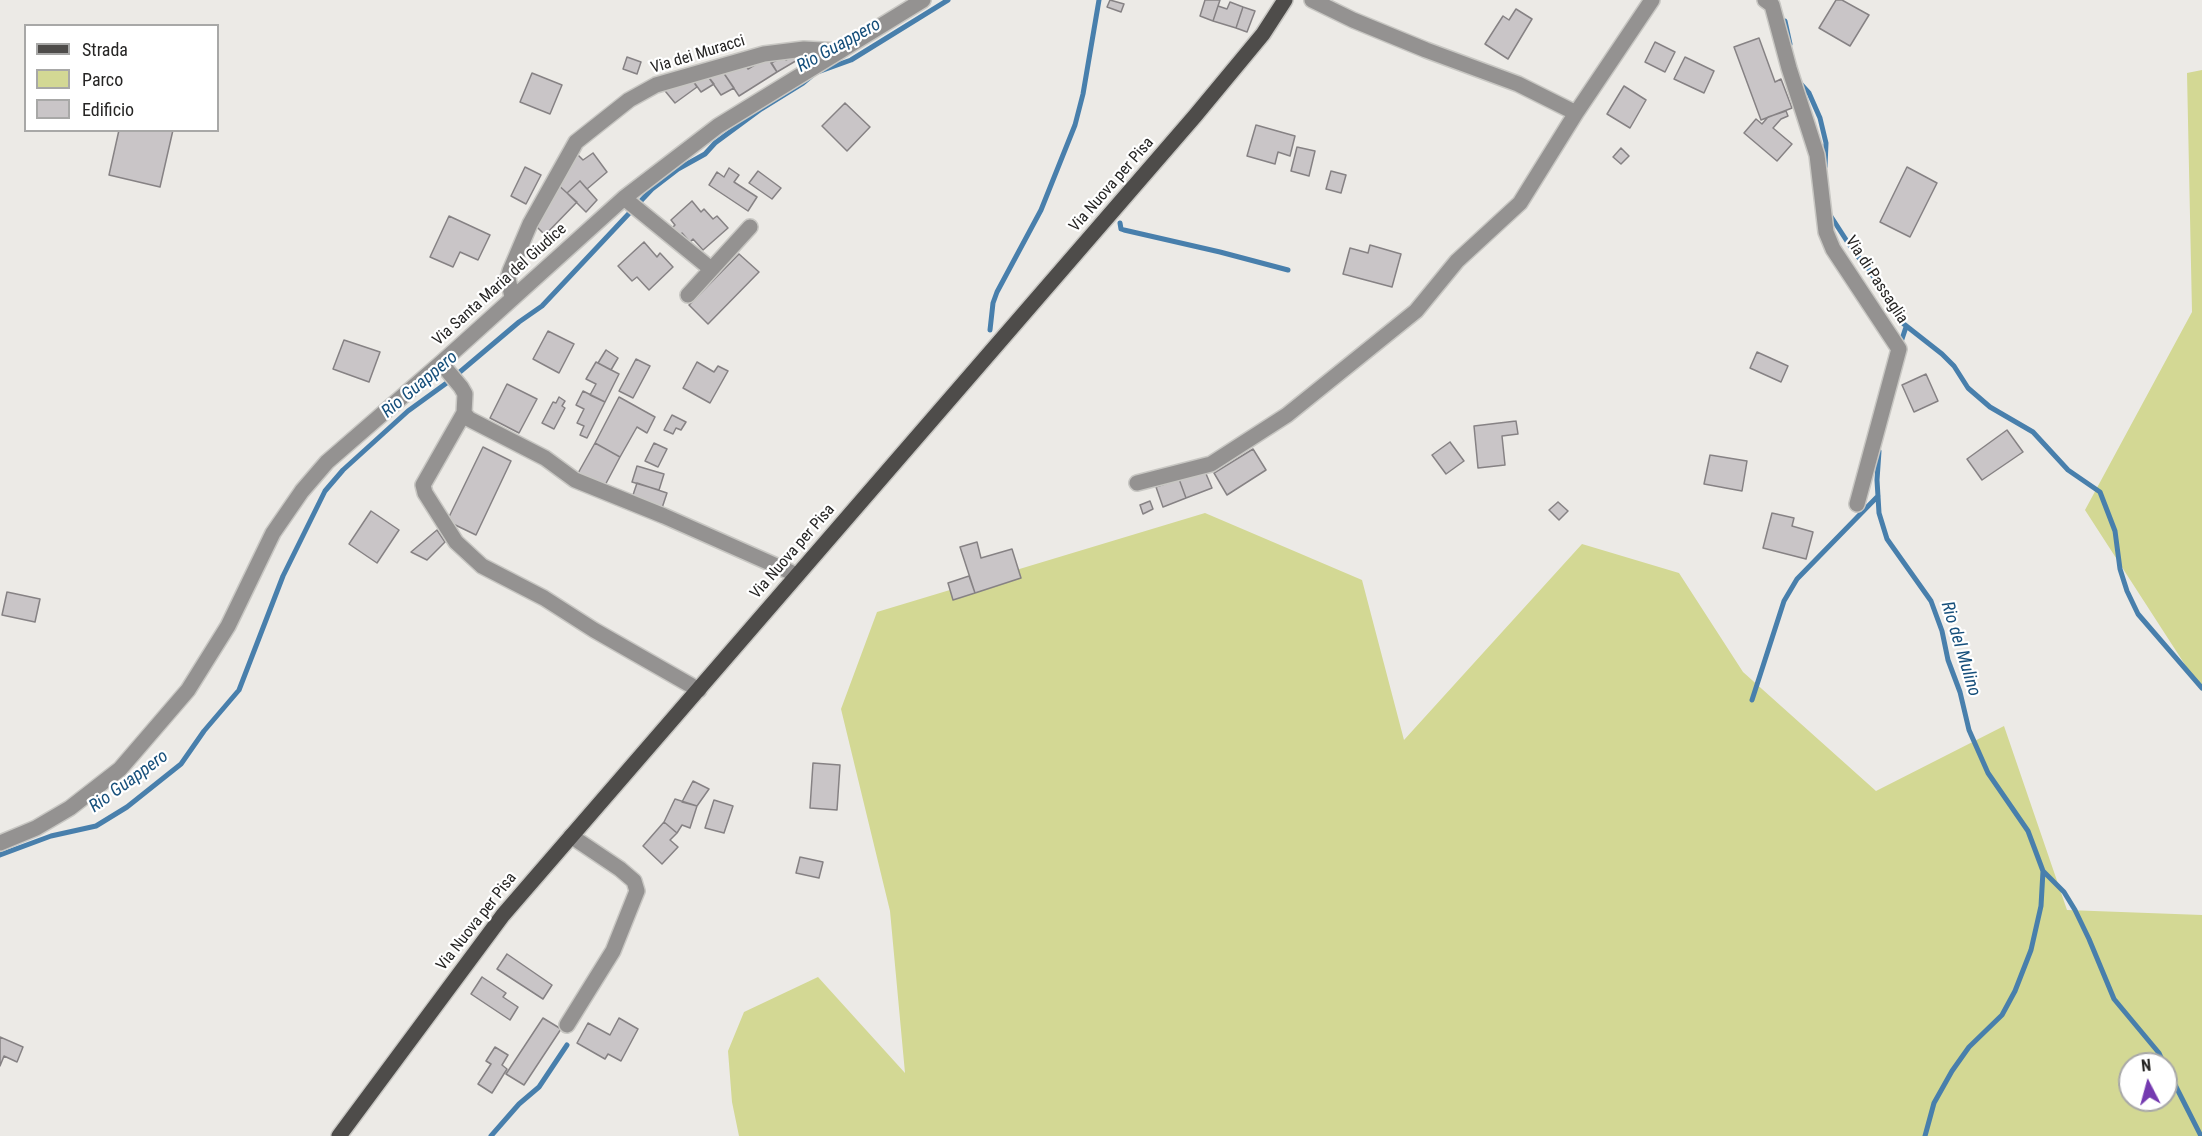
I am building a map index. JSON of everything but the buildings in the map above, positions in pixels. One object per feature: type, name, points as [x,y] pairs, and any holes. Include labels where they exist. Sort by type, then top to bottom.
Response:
[{"type":"main road","name":"Via Nuova per Pisa","points":[[339,1136],[503,915],[1195,116],[1263,34],[1285,0]]},
{"type":"street","name":"Via Santa Maria del Giudice","points":[[0,843],[36,828],[70,808],[120,769],[188,690],[228,626],[273,533],[302,490],[327,462],[444,365],[512,297],[718,126],[923,0]]},
{"type":"street","points":[[1312,0],[1353,20],[1426,50],[1518,84],[1576,113]]},
{"type":"street","points":[[1137,483],[1211,464],[1287,415],[1416,311],[1457,261],[1520,203],[1576,113],[1652,0]]},
{"type":"street","name":"Via di Passaglia","points":[[1768,3],[1817,154],[1826,232],[1833,249],[1899,349],[1857,504]]},
{"type":"street","name":"Via dei Muracci","points":[[512,297],[508,278],[518,252],[530,224],[576,142],[629,100],[656,85],[764,54],[804,49],[840,51]]},
{"type":"street","points":[[628,201],[711,269]]},
{"type":"street","points":[[688,296],[750,227]]},
{"type":"street","points":[[444,365],[465,394],[464,413],[423,485],[425,493],[456,542],[482,566],[544,598],[594,630],[699,690]]},
{"type":"street","points":[[464,413],[546,458],[575,480],[664,516],[797,576]]},
{"type":"street","points":[[567,1025],[613,951],[637,891],[634,881],[620,869],[571,836]]},
{"type":"green space","points":[[2202,70],[2202,691],[2085,510],[2192,312],[2187,73]]},
{"type":"green space","points":[[1205,513],[1362,580],[1404,740],[1582,544],[1679,573],[1743,672],[1876,791],[2004,726],[2067,910],[2202,915],[2202,1136],[739,1136],[732,1102],[728,1051],[744,1012],[818,977],[905,1073],[890,911],[841,709],[877,612]]},
{"type":"waterway","name":"Rio Guappero","points":[[0,855],[51,836],[96,826],[127,807],[181,764],[204,731],[239,690],[283,576],[325,491],[343,470],[408,411],[448,382],[519,322],[542,306],[652,189],[678,169],[705,154],[715,143],[761,109],[815,73],[851,60],[948,0]]},
{"type":"waterway","points":[[990,330],[993,303],[997,292],[1041,210],[1075,125],[1083,94],[1099,0]]},
{"type":"waterway","name":"Rio del Mulino","points":[[1785,21],[1790,44]]},
{"type":"waterway","name":"Rio del Mulino","points":[[1799,82],[1809,93],[1820,118],[1826,143],[1825,167]]},
{"type":"waterway","points":[[1830,215],[1854,252],[1868,268],[1900,321],[1942,354],[1954,366],[1968,388],[1990,407],[2033,432],[2068,470],[2100,492],[2115,531],[2120,569],[2138,614],[2202,688]]},
{"type":"waterway","points":[[1120,223],[1121,229],[1124,230],[1288,270]]},
{"type":"waterway","name":"Rio del Mulino","points":[[1900,345],[1906,327]]},
{"type":"waterway","name":"Rio del Mulino","points":[[1879,451],[1877,480],[1879,513],[1887,539],[1931,601],[1960,692],[1969,730],[1988,773],[2028,831],[2043,871],[2064,892],[2075,910],[2114,999],[2158,1052]]},
{"type":"waterway","points":[[1752,700],[1784,601],[1797,579],[1878,496]]},
{"type":"waterway","points":[[1925,1136],[1934,1103],[1952,1071],[1969,1047],[2002,1015],[2015,991],[2031,950],[2041,906],[2043,871]]},
{"type":"waterway","points":[[491,1136],[519,1104],[539,1087],[567,1045]]},
{"type":"waterway","name":"Rio del Mulino","points":[[2178,1091],[2201,1136]]}]
